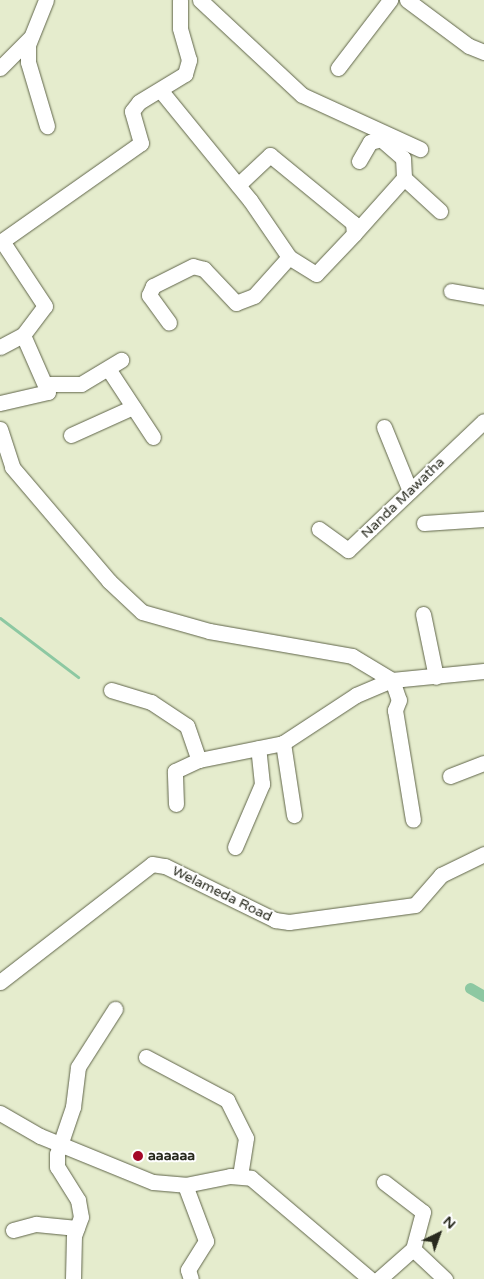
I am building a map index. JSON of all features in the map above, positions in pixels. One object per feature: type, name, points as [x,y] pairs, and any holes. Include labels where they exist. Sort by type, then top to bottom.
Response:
[{"type":"street","points":[[46,0],[30,38],[28,62],[47,126]]},
{"type":"street","points":[[0,347],[23,335],[45,306],[7,253],[2,241],[4,230],[137,147],[141,136],[132,112],[139,102],[161,91],[185,74],[189,60],[180,28],[180,0]]},
{"type":"street","points":[[200,0],[302,96],[420,149]]},
{"type":"street","points":[[338,68],[390,0]]},
{"type":"street","points":[[407,0],[469,46],[484,52]]},
{"type":"street","points":[[0,68],[30,38]]},
{"type":"street","points":[[161,91],[238,185],[289,257],[316,274],[404,178],[403,158],[381,139],[370,142],[359,161]]},
{"type":"street","points":[[238,185],[270,156],[353,223],[354,234]]},
{"type":"street","points":[[404,178],[440,211]]},
{"type":"street","points":[[169,323],[149,295],[153,286],[193,266],[204,269],[236,303],[254,296],[289,257]]},
{"type":"street","points":[[451,291],[484,297]]},
{"type":"street","points":[[0,403],[48,392],[23,335]]},
{"type":"street","points":[[46,384],[81,384],[109,370],[121,360]]},
{"type":"street","points":[[109,370],[153,437]]},
{"type":"street","points":[[71,436],[133,407]]},
{"type":"street","name":"Nanda Mawatha","points":[[319,529],[348,550],[484,421]]},
{"type":"street","points":[[384,427],[410,491]]},
{"type":"street","points":[[0,429],[12,467],[109,581],[142,612],[209,631],[352,656],[392,680],[399,700],[395,710],[413,820]]},
{"type":"street","points":[[424,523],[484,519]]},
{"type":"street","points":[[423,614],[436,677]]},
{"type":"street","points":[[176,804],[175,771],[199,760],[283,743],[356,695],[392,680],[484,671]]},
{"type":"street","points":[[111,690],[151,702],[187,726],[199,760]]},
{"type":"street","points":[[283,743],[294,815]]},
{"type":"street","points":[[235,847],[262,784],[258,748]]},
{"type":"street","points":[[450,776],[484,763]]},
{"type":"street","name":"Welameda Road","points":[[0,982],[152,864],[165,866],[274,920],[415,905],[441,875],[484,854]]},
{"type":"street","points":[[73,1279],[78,1200],[57,1167],[60,1145],[73,1107],[78,1067],[114,1009]]},
{"type":"street","points":[[146,1056],[227,1100],[246,1138],[240,1175]]},
{"type":"street","points":[[0,1113],[60,1145],[153,1182],[185,1185],[240,1175],[262,1186],[370,1279]]},
{"type":"street","points":[[379,1279],[413,1250],[423,1212],[384,1182]]},
{"type":"street","points":[[185,1185],[206,1241],[188,1270],[191,1279]]},
{"type":"street","points":[[12,1230],[36,1224],[77,1228]]},
{"type":"street","points":[[413,1250],[445,1279]]},
{"type":"waterway","points":[[0,618],[78,677]]},
{"type":"waterway","points":[[470,988],[484,996]]},
{"type":"place","name":"aaaaaa","points":[[138,1156]]}]
